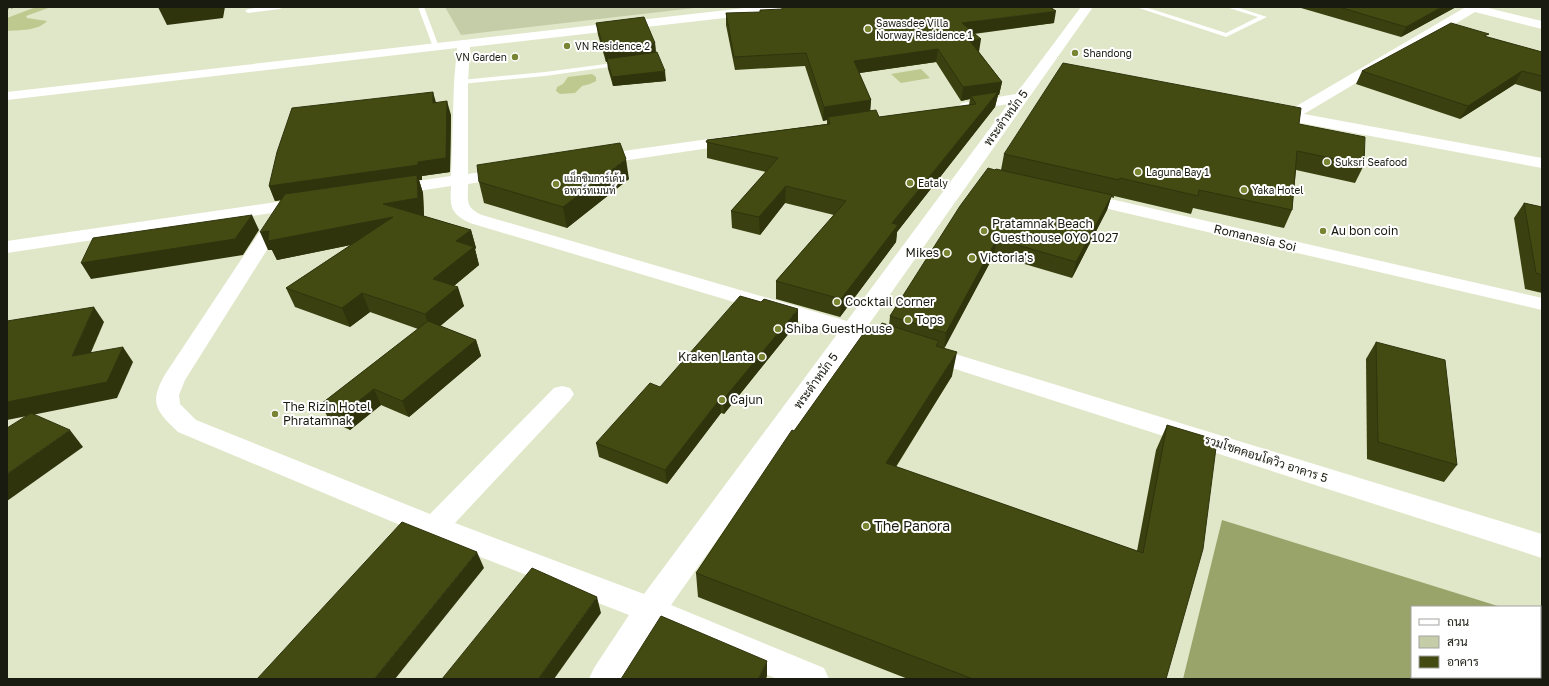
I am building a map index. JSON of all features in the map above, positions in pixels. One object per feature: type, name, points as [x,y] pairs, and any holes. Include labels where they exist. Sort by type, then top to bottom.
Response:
[{"type":"street","points":[[7,96],[785,7]]},
{"type":"street","name":"พระตำหนัก 5","points":[[605,679],[650,610],[853,329],[976,173],[1021,98],[1050,70],[1085,8]]},
{"type":"street","points":[[1290,116],[1471,8],[1542,25]]},
{"type":"street","points":[[459,180],[461,82],[464,44]]},
{"type":"street","points":[[951,108],[1021,98]]},
{"type":"street","points":[[1259,110],[1542,163]]},
{"type":"street","points":[[576,163],[755,137]]},
{"type":"street","points":[[372,193],[521,171]]},
{"type":"street","name":"รวมโชคคอนโดวิว อาคาร 5","points":[[459,180],[459,205],[466,214],[476,219],[853,329],[1542,546]]},
{"type":"street","name":"Romanasia Soi","points":[[1061,193],[1542,304]]},
{"type":"street","points":[[7,247],[318,201]]},
{"type":"street","points":[[286,206],[174,379],[166,394],[168,408],[187,426],[434,527],[650,610],[813,679]]},
{"type":"street","points":[[434,527],[562,394]]},
{"type":"lane","points":[[248,11],[280,7]]},
{"type":"lane","points":[[421,7],[436,47]]},
{"type":"lane","points":[[1139,7],[1226,35],[1264,17],[1229,7]]},
{"type":"lane","points":[[461,82],[545,74],[625,63]]},
{"type":"path","points":[[7,9],[15,7]]},
{"type":"green space","points":[[445,7],[703,7],[461,35]]},
{"type":"shaded area","points":[[36,7],[51,7],[26,16],[27,18],[47,21],[39,27],[7,31],[7,18]]},
{"type":"shaded area","points":[[921,69],[930,78],[901,83],[891,74]]},
{"type":"shaded area","points":[[592,74],[596,77],[596,81],[582,86],[575,93],[560,94],[556,91],[557,87],[563,84],[568,77]]},
{"type":"shaded area","points":[[1222,520],[1498,606],[1411,606],[1411,678],[1541,678],[1542,620],[1542,679],[1183,679]]},
{"type":"building","points":[[782,7],[1050,7],[1056,11],[962,23],[981,39],[970,41],[1002,82],[963,87],[938,49],[854,61],[871,100],[824,107],[806,53],[734,57],[726,13],[760,12],[760,10],[782,9]]},
{"type":"building","points":[[1339,7],[1437,8],[1442,7],[1406,27]]},
{"type":"building","points":[[644,17],[655,43],[604,49],[596,23]]},
{"type":"building","points":[[1451,23],[1489,34],[1484,36],[1542,52],[1542,76],[1522,71],[1468,106],[1362,71]]},
{"type":"building","points":[[657,52],[665,71],[612,77],[607,59]]},
{"type":"building","points":[[1063,63],[1301,108],[1299,124],[1365,137],[1364,165],[1297,151],[1292,210],[1199,190],[1198,196],[1004,154]]},
{"type":"building","points":[[433,92],[433,103],[447,101],[446,158],[418,162],[418,165],[269,186],[277,152],[292,108]]},
{"type":"building","points":[[998,92],[892,223],[898,225],[841,299],[776,281],[846,201],[786,186],[759,217],[731,211],[778,158],[706,142],[707,140],[830,124],[828,117],[876,110],[879,117],[976,104],[971,96]]},
{"type":"building","points":[[620,143],[626,159],[563,207],[479,182],[477,165]]},
{"type":"building","points":[[988,168],[1112,195],[1076,262],[997,239],[946,333],[890,316],[960,206]]},
{"type":"building","points":[[417,175],[418,198],[383,204],[471,230],[456,241],[474,247],[433,279],[458,287],[425,314],[362,293],[342,308],[286,288],[393,217],[268,241],[269,231],[260,232],[285,194]]},
{"type":"building","points":[[1524,203],[1542,207],[1542,275],[1536,273]]},
{"type":"building","points":[[252,215],[235,239],[81,263],[93,238]]},
{"type":"building","points":[[740,296],[761,302],[764,299],[798,309],[723,400],[720,399],[665,470],[596,443],[650,383],[660,387]]},
{"type":"building","points":[[94,307],[72,356],[123,347],[107,382],[7,402],[7,321]]},
{"type":"building","points":[[428,321],[476,340],[402,401],[374,389],[342,414],[321,404]]},
{"type":"building","name":"The Panora","points":[[882,323],[939,341],[936,346],[957,352],[886,463],[1143,553],[1167,425],[1217,440],[1203,549],[1166,679],[973,679],[696,573],[792,430],[794,431],[868,327],[877,330]]},
{"type":"building","points":[[1376,342],[1445,360],[1457,465],[1378,442]]},
{"type":"building","points":[[31,413],[70,430],[7,474],[7,428]]},
{"type":"building","points":[[402,522],[477,552],[374,679],[257,679]]},
{"type":"building","points":[[532,568],[597,597],[538,679],[442,679]]},
{"type":"building","points":[[661,616],[767,661],[758,679],[621,679]]},
{"type":"place","name":"Sawasdee Villa Norway Residence 1","points":[[868,29]]},
{"type":"place","name":"VN Residence 2","points":[[567,46]]},
{"type":"place","name":"Shandong","points":[[1075,53]]},
{"type":"place","name":"VN Garden","points":[[515,57]]},
{"type":"place","name":"Suksri Seafood","points":[[1327,162]]},
{"type":"place","name":"Laguna Bay 1","points":[[1138,172]]},
{"type":"place","name":"Eataly","points":[[910,183]]},
{"type":"place","name":"แม็กซิมการ์เด้น อพาร์ทเมนท์","points":[[556,184]]},
{"type":"place","name":"Yaka Hotel","points":[[1244,190]]},
{"type":"place","name":"Pratamnak Beach Guesthouse OYO 1027","points":[[984,231]]},
{"type":"place","name":"Au bon coin","points":[[1323,231]]},
{"type":"place","name":"Mikes","points":[[947,253]]},
{"type":"place","name":"Victoria's","points":[[972,258]]},
{"type":"place","name":"Cocktail Corner","points":[[837,302]]},
{"type":"place","name":"Tops","points":[[908,320]]},
{"type":"place","name":"Shiba GuestHouse","points":[[778,329]]},
{"type":"place","name":"Kraken Lanta","points":[[762,357]]},
{"type":"place","name":"Cajun","points":[[722,400]]},
{"type":"place","name":"The Rizin Hotel Phratamnak","points":[[275,414]]},
{"type":"place","name":"The Panora","points":[[866,526]]}]
